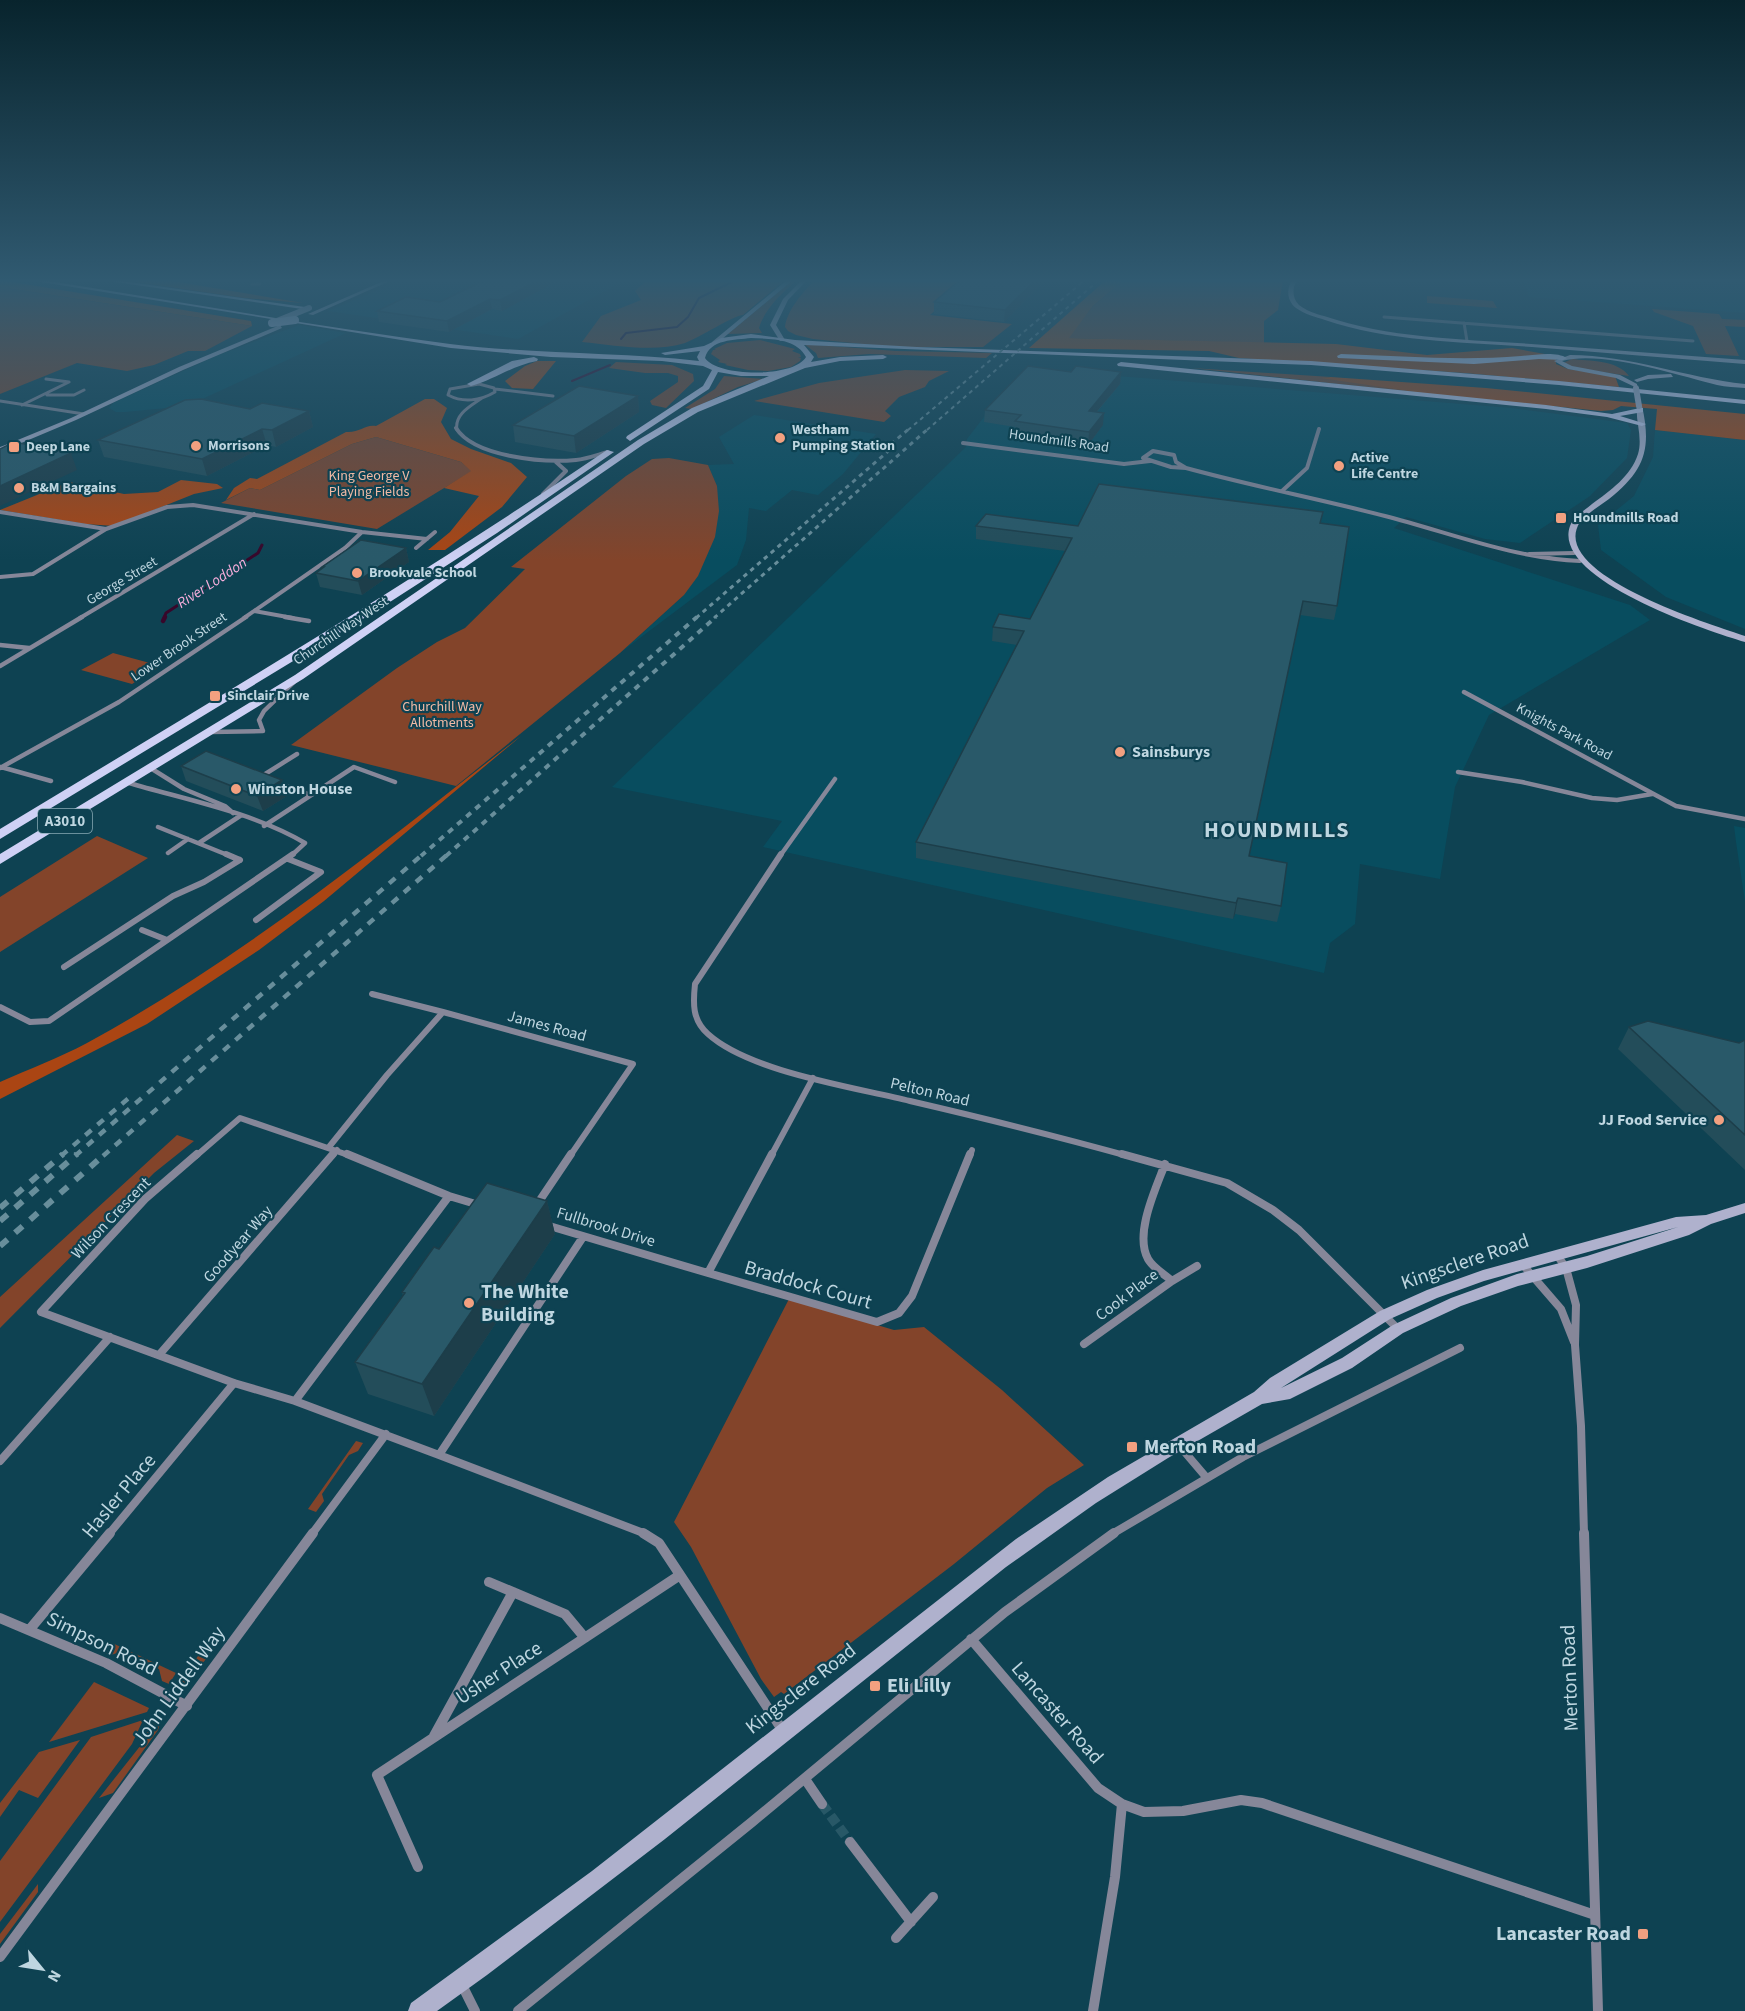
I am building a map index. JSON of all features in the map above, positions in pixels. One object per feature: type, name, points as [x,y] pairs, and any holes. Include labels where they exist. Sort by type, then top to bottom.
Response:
[{"type":"main road","points":[[471,384],[492,384],[503,374]]},
{"type":"main road","name":"Churchill Way West","points":[[0,836],[375,607],[494,531],[541,496],[706,387],[714,374]]},
{"type":"main road","name":"Churchill Way West","points":[[0,860],[299,677],[641,442],[695,410],[782,374]]},
{"type":"main road","points":[[1212,374],[1607,415],[1642,424]]},
{"type":"main road","points":[[1302,374],[1418,380],[1745,411]]},
{"type":"main road","points":[[1443,374],[1745,402]]},
{"type":"main road","points":[[1607,415],[1640,408]]},
{"type":"main road","points":[[126,759],[152,769]]},
{"type":"main road","points":[[102,774],[129,783]]},
{"type":"street","points":[[0,450],[84,414],[166,374]]},
{"type":"street","points":[[1610,374],[1636,384]]},
{"type":"street","points":[[1633,374],[1644,439],[1639,461],[1632,474],[1618,489],[1577,521],[1570,536],[1574,552],[1580,561],[1592,571],[1631,594],[1745,639]]},
{"type":"street","points":[[1681,374],[1725,384]]},
{"type":"street","points":[[1636,384],[1648,377],[1674,376],[1745,386]]},
{"type":"street","points":[[22,405],[69,382],[46,379]]},
{"type":"street","points":[[471,384],[448,392],[451,398],[482,398],[491,395],[520,393],[554,396]]},
{"type":"street","points":[[491,395],[492,384],[520,393]]},
{"type":"street","points":[[44,395],[74,395],[84,390]]},
{"type":"street","points":[[482,398],[464,411],[456,428],[460,436],[470,444],[488,450],[550,460],[575,461],[610,452]]},
{"type":"street","points":[[457,399],[464,411]]},
{"type":"street","points":[[0,402],[84,414]]},
{"type":"street","points":[[1282,491],[1307,468],[1319,429]]},
{"type":"street","name":"Houndmills Road","points":[[963,443],[1124,464],[1150,461]]},
{"type":"street","name":"Houndmills Road","points":[[1186,468],[1176,462],[1174,454],[1167,452],[1149,452],[1143,458],[1171,467],[1186,468],[1387,517],[1516,555],[1580,561]]},
{"type":"street","points":[[541,496],[566,471],[559,463],[550,460]]},
{"type":"street","points":[[0,577],[33,574],[106,529],[125,524],[154,511],[183,505],[255,514],[362,532],[427,539]]},
{"type":"street","points":[[0,512],[106,529]]},
{"type":"street","name":"George Street","points":[[0,666],[255,514]]},
{"type":"street","name":"Lower Brook Street","points":[[0,768],[96,716],[254,611],[346,546],[362,532]]},
{"type":"street","points":[[416,548],[435,532]]},
{"type":"street","name":"Houndmills Road","points":[[1516,555],[1574,552]]},
{"type":"street","points":[[254,611],[309,621]]},
{"type":"street","points":[[0,645],[30,648]]},
{"type":"street","points":[[211,732],[263,731],[259,720],[264,711],[299,677]]},
{"type":"street","name":"Knights Park Road","points":[[1464,692],[1676,806],[1745,819]]},
{"type":"street","points":[[297,753],[262,776],[311,795]]},
{"type":"street","points":[[264,826],[354,767],[395,782]]},
{"type":"street","points":[[0,768],[51,781]]},
{"type":"street","points":[[152,769],[184,789],[225,806],[236,815]]},
{"type":"street","points":[[1458,772],[1522,782],[1592,798],[1617,800],[1652,794]]},
{"type":"street","name":"Pelton Road","points":[[835,779],[762,881],[694,984],[692,1008],[706,1033],[734,1053],[813,1078],[1037,1131],[1165,1164],[1227,1183],[1273,1210],[1299,1230],[1398,1329]]},
{"type":"street","points":[[0,1008],[32,1024],[40,1025],[288,859],[305,843],[293,836],[236,815],[129,783]]},
{"type":"street","points":[[199,843],[236,815]]},
{"type":"street","points":[[64,967],[173,896],[204,882],[240,860],[158,826]]},
{"type":"street","points":[[168,853],[188,839]]},
{"type":"street","points":[[256,920],[321,872],[288,859]]},
{"type":"street","points":[[142,930],[167,940]]},
{"type":"street","points":[[333,1149],[387,1075],[443,1012],[372,994]]},
{"type":"street","name":"James Road","points":[[443,1012],[633,1064],[534,1209]]},
{"type":"street","points":[[708,1273],[813,1078]]},
{"type":"street","name":"Wilson Crescent","points":[[295,1401],[234,1383],[40,1312],[145,1199],[240,1118],[333,1149],[449,1196]]},
{"type":"street","name":"Goodyear Way","points":[[159,1355],[333,1149]]},
{"type":"street","name":"Braddock Court","points":[[708,1273],[877,1322],[899,1313],[912,1296],[972,1150]]},
{"type":"street","name":"Cook Place","points":[[1084,1344],[1172,1281],[1148,1259],[1143,1244],[1145,1225],[1165,1164]]},
{"type":"street","points":[[483,1206],[449,1196],[295,1401],[646,1534],[659,1543],[783,1732]]},
{"type":"street","name":"Kingsclere Road","points":[[419,2011],[604,1874],[1064,1514],[1177,1443],[1260,1397],[1275,1383],[1385,1315],[1432,1294],[1483,1276],[1566,1268],[1684,1231],[1706,1220],[1745,1208]]},
{"type":"street","name":"Kingsclere Road","points":[[1260,1397],[1284,1394],[1347,1364],[1398,1329],[1528,1270],[1557,1254],[1676,1222],[1706,1220]]},
{"type":"street","name":"Fullbrook Drive","points":[[539,1222],[708,1273]]},
{"type":"street","points":[[439,1455],[583,1237]]},
{"type":"street","name":"Merton Road","points":[[1557,1254],[1566,1268],[1576,1305],[1575,1345],[1581,1416],[1598,2011]]},
{"type":"street","points":[[1172,1281],[1197,1266]]},
{"type":"street","name":"Merton Road","points":[[1528,1270],[1561,1309],[1575,1345]]},
{"type":"street","points":[[0,1461],[110,1337]]},
{"type":"street","points":[[518,2011],[805,1779],[971,1639],[1024,1597],[1117,1531],[1206,1477],[1460,1348]]},
{"type":"street","name":"Hasler Place","points":[[30,1629],[234,1383]]},
{"type":"street","name":"John Liddell Way","points":[[0,1958],[386,1434]]},
{"type":"street","points":[[1177,1443],[1206,1477]]},
{"type":"street","name":"Usher Place","points":[[418,1868],[377,1775],[680,1575]]},
{"type":"street","points":[[489,1582],[565,1614],[585,1638]]},
{"type":"street","name":"Usher Place","points":[[433,1738],[513,1592]]},
{"type":"street","name":"Simpson Road","points":[[0,1618],[106,1663],[187,1706]]},
{"type":"street","name":"Lancaster Road","points":[[971,1639],[1098,1788],[1122,1804],[1144,1812],[1164,1813],[1242,1800],[1262,1803],[1595,1915]]},
{"type":"street","points":[[805,1779],[822,1804]]},
{"type":"street","points":[[1093,2011],[1115,1877],[1122,1804]]},
{"type":"street","points":[[850,1842],[911,1922]]},
{"type":"street","points":[[896,1938],[933,1897]]},
{"type":"street","points":[[460,1982],[475,2011]]},
{"type":"shaded area","points":[[177,374],[257,374],[187,406],[116,412],[109,408],[113,403]]},
{"type":"shaded area","points":[[515,374],[545,374],[533,389],[512,388],[505,381]]},
{"type":"shaded area","points":[[1025,374],[1090,374],[1511,408],[1627,423],[1631,430],[1627,458],[1590,496],[1520,543],[1485,539],[1406,517],[1394,528],[1630,605],[1650,620],[1489,715],[1455,787],[1440,879],[1360,864],[1355,924],[1330,943],[1324,973],[763,847],[782,821],[612,787],[966,447],[967,439],[994,404]]},
{"type":"shaded area","points":[[1474,374],[1601,374],[1615,376],[1619,387]]},
{"type":"shaded area","points":[[1321,378],[1486,388],[1745,414],[1745,440],[1655,430],[1657,409],[1621,406],[1613,410],[1601,411],[1421,393]]},
{"type":"shaded area","points":[[425,399],[434,399],[447,408],[441,422],[451,439],[471,449],[511,463],[527,477],[502,507],[445,550],[428,550],[450,532],[479,496],[444,488],[471,471],[461,462],[376,437],[352,444],[260,490],[250,488],[226,500],[234,488],[250,478],[257,479],[346,432],[376,426]]},
{"type":"shaded area","points":[[754,415],[876,434],[843,474],[818,495],[792,490],[766,511],[749,508],[746,540],[737,565],[620,653],[684,595],[717,486],[708,465],[734,464],[719,437]]},
{"type":"shaded area","points":[[1655,430],[1745,440],[1745,629],[1666,597],[1601,550],[1598,525],[1634,496],[1653,457]]},
{"type":"shaded area","points":[[181,480],[217,484],[223,488],[194,494],[114,526],[85,524],[0,510],[69,482],[124,494],[158,492]]},
{"type":"shaded area","points":[[521,736],[324,901],[259,950],[147,1024],[0,1099],[0,1082],[87,1043],[145,1010],[201,974],[310,899]]},
{"type":"shaded area","points":[[1734,826],[1745,828],[1745,902],[1736,842]]},
{"type":"green space","points":[[0,374],[50,374],[0,394]]},
{"type":"green space","points":[[671,374],[693,374],[694,381],[666,408],[652,405],[650,401],[678,382],[678,376]]},
{"type":"green space","points":[[880,374],[943,374],[929,381],[925,387],[899,397],[885,411],[891,416],[884,422],[754,401],[819,383]]},
{"type":"green space","points":[[1245,374],[1331,377],[1324,377],[1421,393]]},
{"type":"green space","points":[[724,376],[764,379],[738,387],[692,409],[685,408],[715,389]]},
{"type":"green space","name":"King George V Playing Fields","points":[[376,437],[461,462],[472,471],[377,529],[221,503],[250,488],[260,490],[352,444]]},
{"type":"green space","name":"Churchill Way Allotments","points":[[669,458],[708,465],[717,486],[719,511],[715,537],[698,576],[684,595],[620,653],[456,786],[291,745],[397,668],[437,642],[465,628],[525,569],[511,567],[626,476],[652,459]]},
{"type":"green space","points":[[113,653],[161,666],[132,684],[81,670]]},
{"type":"green space","points":[[97,836],[148,858],[0,952],[0,897]]},
{"type":"green space","points":[[177,1135],[194,1141],[154,1173],[0,1328],[0,1297]]},
{"type":"green space","points":[[789,1299],[894,1330],[924,1327],[1002,1390],[1084,1465],[1047,1488],[954,1564],[784,1694],[781,1692],[774,1697],[761,1679],[691,1547],[674,1522]]},
{"type":"green space","points":[[356,1441],[363,1443],[358,1451],[349,1455],[322,1494],[324,1501],[316,1512],[308,1509]]},
{"type":"green space","points":[[212,1637],[220,1641],[188,1682],[176,1686]]},
{"type":"green space","points":[[108,1641],[176,1673],[169,1684],[162,1681],[159,1669],[123,1651],[111,1655],[102,1652]]},
{"type":"green space","points":[[94,1682],[149,1708],[147,1712],[49,1742]]},
{"type":"green space","points":[[158,1712],[162,1718],[158,1730],[113,1793],[99,1798],[141,1745]]},
{"type":"green space","points":[[143,1720],[132,1744],[0,1922],[0,1861],[91,1737]]},
{"type":"green space","points":[[80,1740],[38,1798],[19,1790],[0,1817],[0,1803],[39,1752]]},
{"type":"green space","points":[[38,1884],[38,1892],[0,1944],[0,1934]]},
{"type":"building","points":[[1020,374],[1119,374],[1089,411],[1104,413],[1089,432],[1015,421],[1021,415],[985,410]]},
{"type":"building","points":[[579,386],[638,396],[574,436],[513,425]]},
{"type":"building","points":[[201,399],[250,409],[262,403],[309,411],[272,430],[262,429],[202,459],[98,440],[185,400]]},
{"type":"building","points":[[14,442],[71,453],[0,486],[0,449]]},
{"type":"building","name":"Sainsburys","points":[[1099,484],[1323,512],[1320,523],[1349,527],[1337,606],[1303,601],[1249,856],[1287,863],[1281,906],[1238,898],[1236,903],[916,842],[1024,631],[993,627],[999,614],[1030,619],[1072,538],[976,526],[986,514],[1078,526]]},
{"type":"building","points":[[361,540],[406,548],[358,581],[316,573],[324,567],[322,567]]},
{"type":"building","points":[[206,751],[282,780],[257,796],[181,766]]},
{"type":"building","points":[[1648,1021],[1739,1043],[1745,1040],[1745,1135],[1629,1027]]},
{"type":"building","points":[[487,1183],[547,1201],[422,1384],[355,1362],[405,1293],[402,1292],[434,1247],[439,1249]]},
{"type":"waterway","name":"River Loddon","points":[[572,381],[589,374]]},
{"type":"waterway","name":"River Loddon","points":[[164,618],[166,613],[258,553],[262,545]]},
{"type":"waterway","name":"River Loddon","points":[[163,621],[165,617]]},
{"type":"tunnel","points":[[822,1804],[850,1842]]},
{"type":"railway","points":[[908,430],[974,374]]},
{"type":"railway","points":[[927,430],[991,374]]},
{"type":"railway","points":[[884,450],[910,428]]},
{"type":"railway","points":[[714,618],[929,428]]},
{"type":"railway","points":[[696,618],[893,447]]},
{"type":"railway","points":[[421,856],[697,617]]},
{"type":"railway","points":[[446,856],[716,617]]},
{"type":"railway","points":[[75,1156],[423,854]]},
{"type":"railway","points":[[103,1156],[448,854]]},
{"type":"railway","points":[[61,1156],[130,1097]]},
{"type":"railway","points":[[0,1208],[63,1154]]},
{"type":"railway","points":[[0,1221],[77,1154]]},
{"type":"railway","points":[[0,1246],[105,1154]]},
{"type":"place","name":"Westham Pumping Station","points":[[780,438]]},
{"type":"place","name":"Morrisons","points":[[196,446]]},
{"type":"place","name":"Deep Lane","points":[[14,447]]},
{"type":"place","name":"Active Life Centre","points":[[1339,466]]},
{"type":"place","name":"B&M Bargains","points":[[19,488]]},
{"type":"place","name":"Houndmills Road","points":[[1561,518]]},
{"type":"place","name":"Brookvale School","points":[[357,573]]},
{"type":"place","name":"Sinclair Drive","points":[[215,696]]},
{"type":"place","name":"Sainsburys","points":[[1120,752]]},
{"type":"place","name":"Winston House","points":[[236,789]]},
{"type":"place","name":"JJ Food Service","points":[[1719,1120]]},
{"type":"place","name":"The White Building","points":[[469,1303]]},
{"type":"place","name":"Merton Road","points":[[1132,1447]]},
{"type":"place","name":"Eli Lilly","points":[[875,1686]]},
{"type":"place","name":"Lancaster Road","points":[[1643,1934]]},
{"type":"district","name":"HOUNDMILLS","points":[[1277,830]]}]
